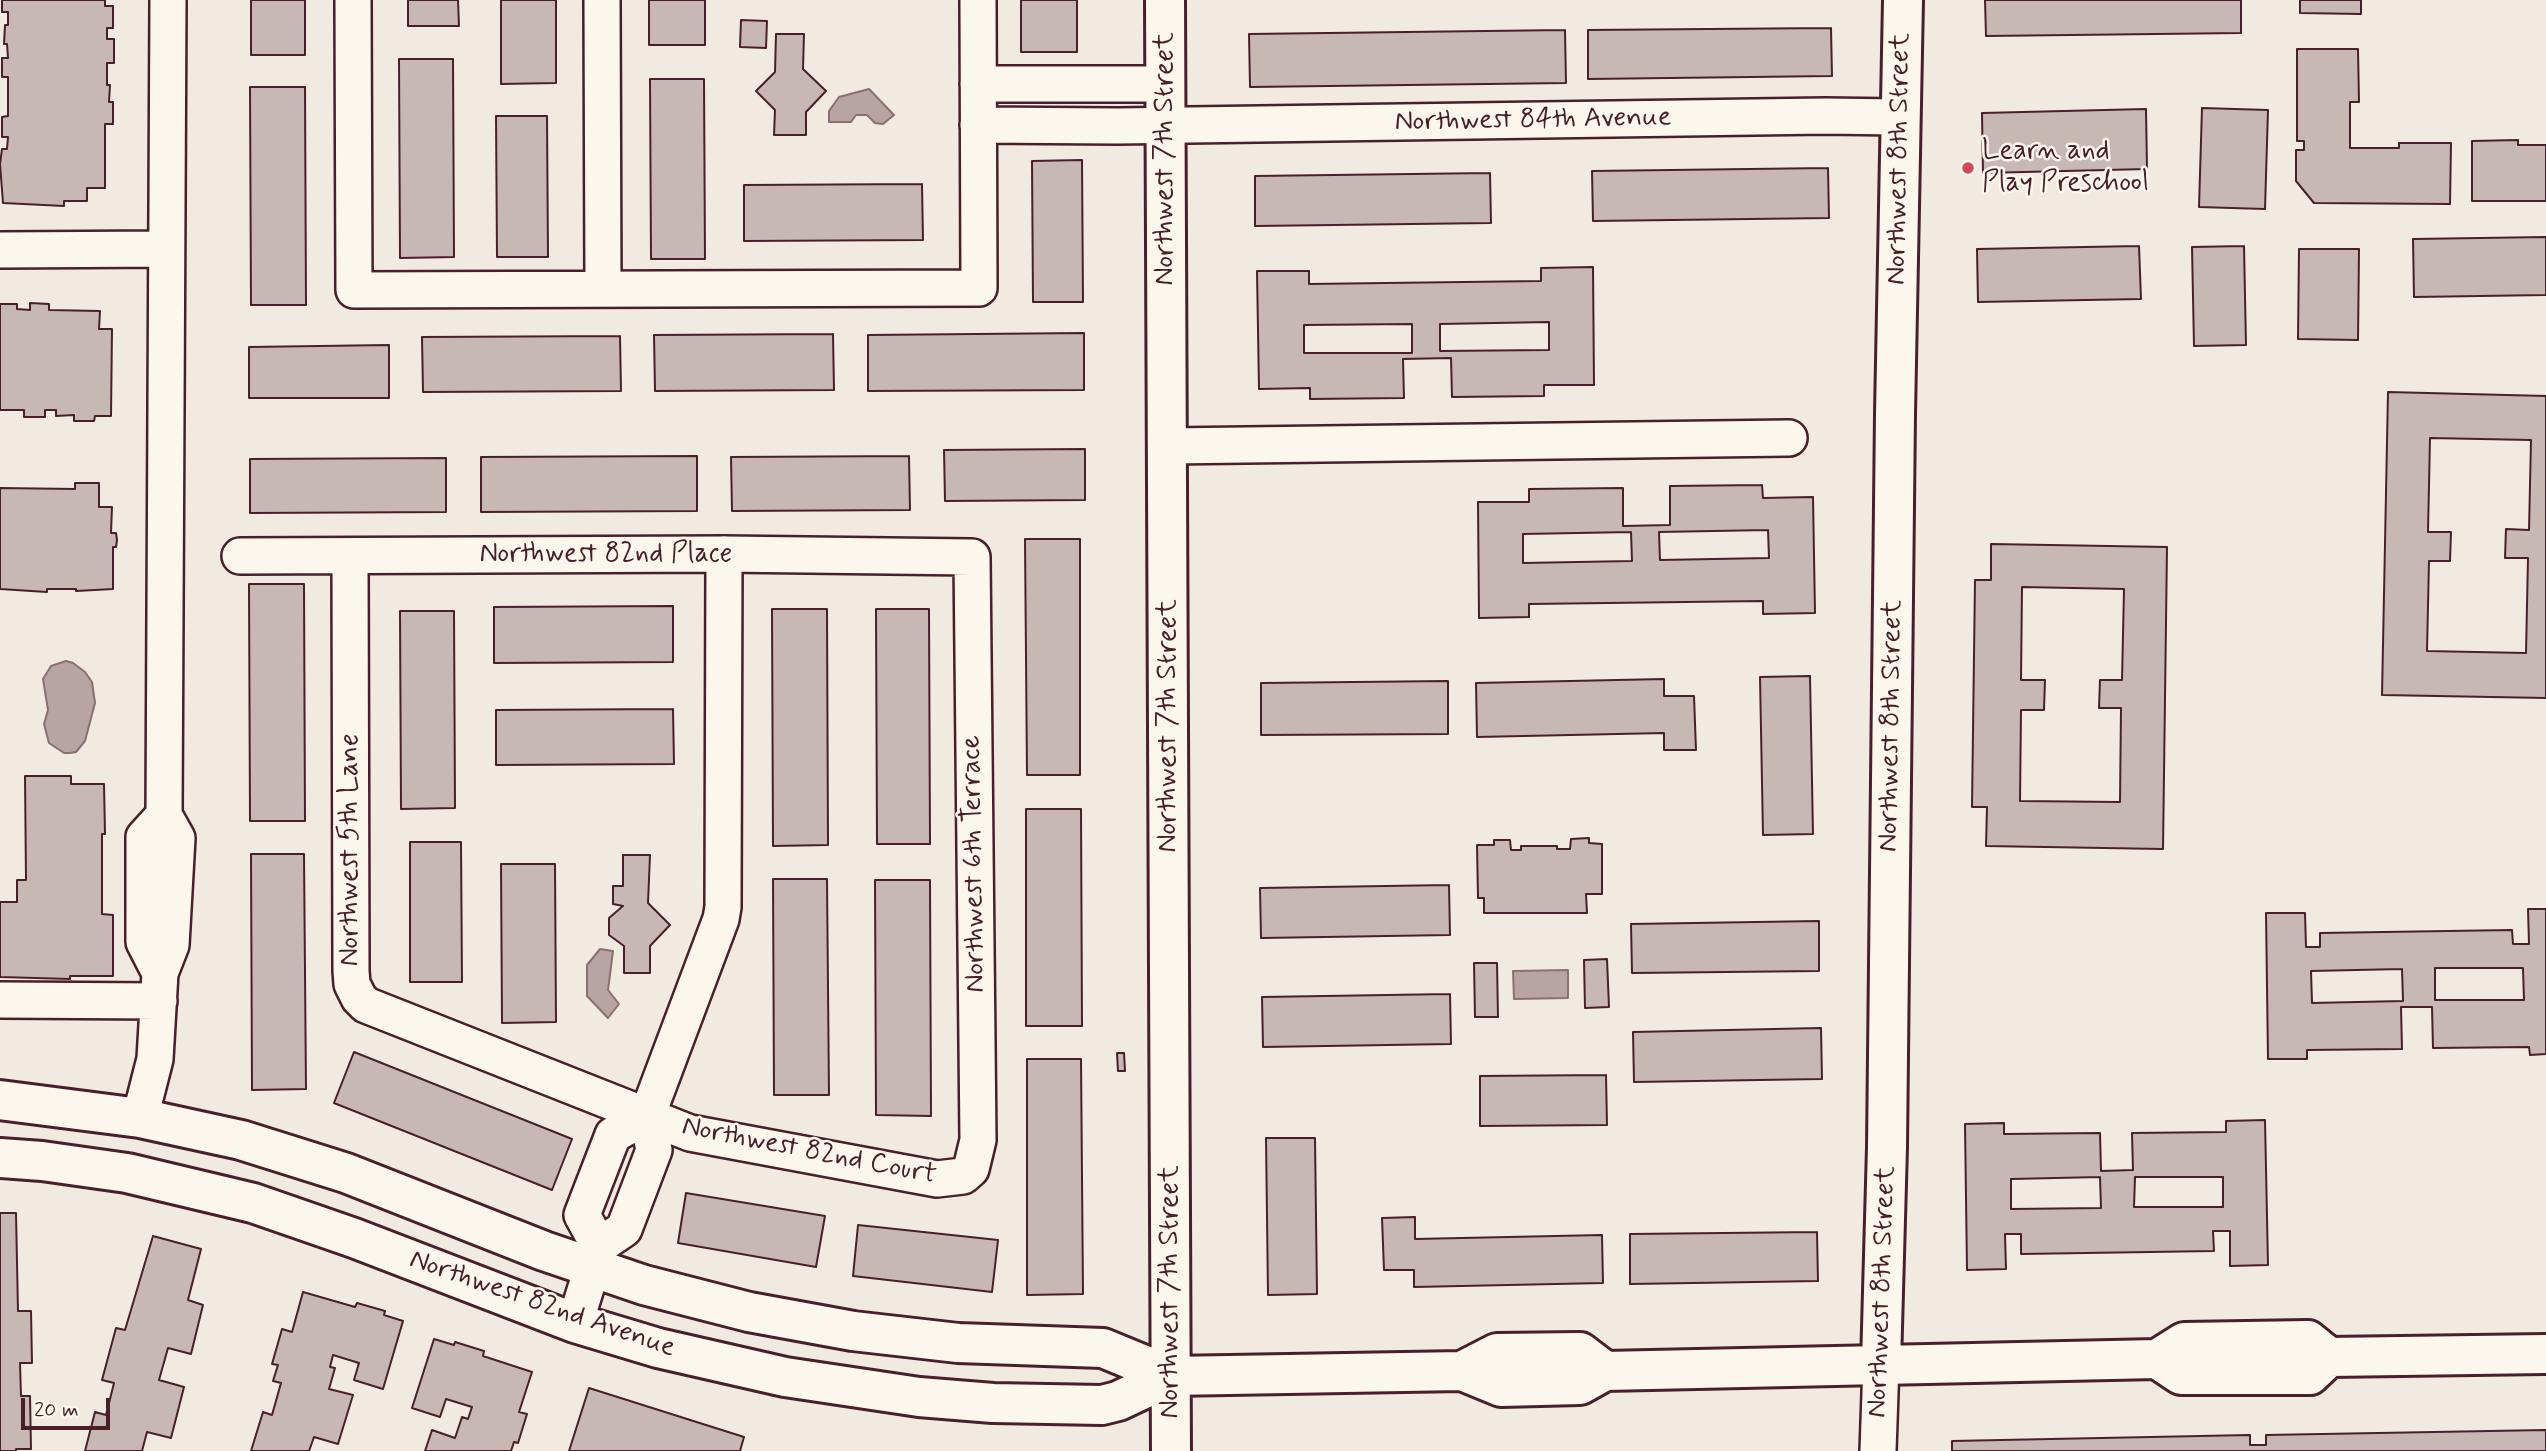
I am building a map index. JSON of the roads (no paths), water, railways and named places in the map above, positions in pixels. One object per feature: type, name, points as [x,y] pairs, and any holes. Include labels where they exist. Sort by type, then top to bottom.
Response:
[{"type":"street","points":[[141,1118],[155,1059],[159,987],[171,945],[177,838],[164,815],[168,0]]},
{"type":"street","points":[[353,0],[354,290],[979,288],[978,0]]},
{"type":"street","points":[[602,0],[603,289]]},
{"type":"street","name":"Northwest 7th Street","points":[[1165,0],[1171,1451]]},
{"type":"street","name":"Northwest 8th Street","points":[[1878,1451],[1887,1147],[1903,0]]},
{"type":"street","points":[[978,84],[1166,84]]},
{"type":"street","name":"Northwest 84th Avenue","points":[[978,125],[1900,117]]},
{"type":"street","points":[[0,250],[166,250]]},
{"type":"street","points":[[1168,446],[1789,438]]},
{"type":"street","points":[[575,1323],[595,1257],[624,1230],[654,1150],[647,1116],[717,930],[723,907],[724,555]]},
{"type":"street","name":"Northwest 82nd Place","points":[[240,556],[724,555],[972,558]]},
{"type":"street","name":"Northwest 5th Lane","points":[[350,556],[351,971],[352,984],[359,998],[366,1005],[647,1116]]},
{"type":"street","name":"Northwest 6th Terrace","points":[[971,1169],[978,1140],[972,558]]},
{"type":"street","points":[[0,1000],[159,987]]},
{"type":"street","name":"Northwest 82nd Avenue","points":[[0,1100],[141,1118],[241,1140],[298,1156],[595,1257],[696,1299],[853,1331],[958,1343],[1103,1348],[1171,1376],[1462,1371],[1501,1387],[1580,1385],[1605,1371],[2157,1359],[2181,1375],[2310,1375],[2329,1357],[2546,1354]]},
{"type":"street","name":"Northwest 82nd Court","points":[[647,1116],[690,1133],[937,1179],[963,1175],[971,1169]]},
{"type":"street","name":"Northwest 82nd Avenue","points":[[0,1158],[127,1173],[253,1203],[355,1238],[575,1323],[658,1348],[763,1373],[919,1397],[1002,1403],[1102,1405],[1118,1401],[1171,1376]]},
{"type":"place","name":"Learn and Play Preschool","points":[[1968,168]]}]
